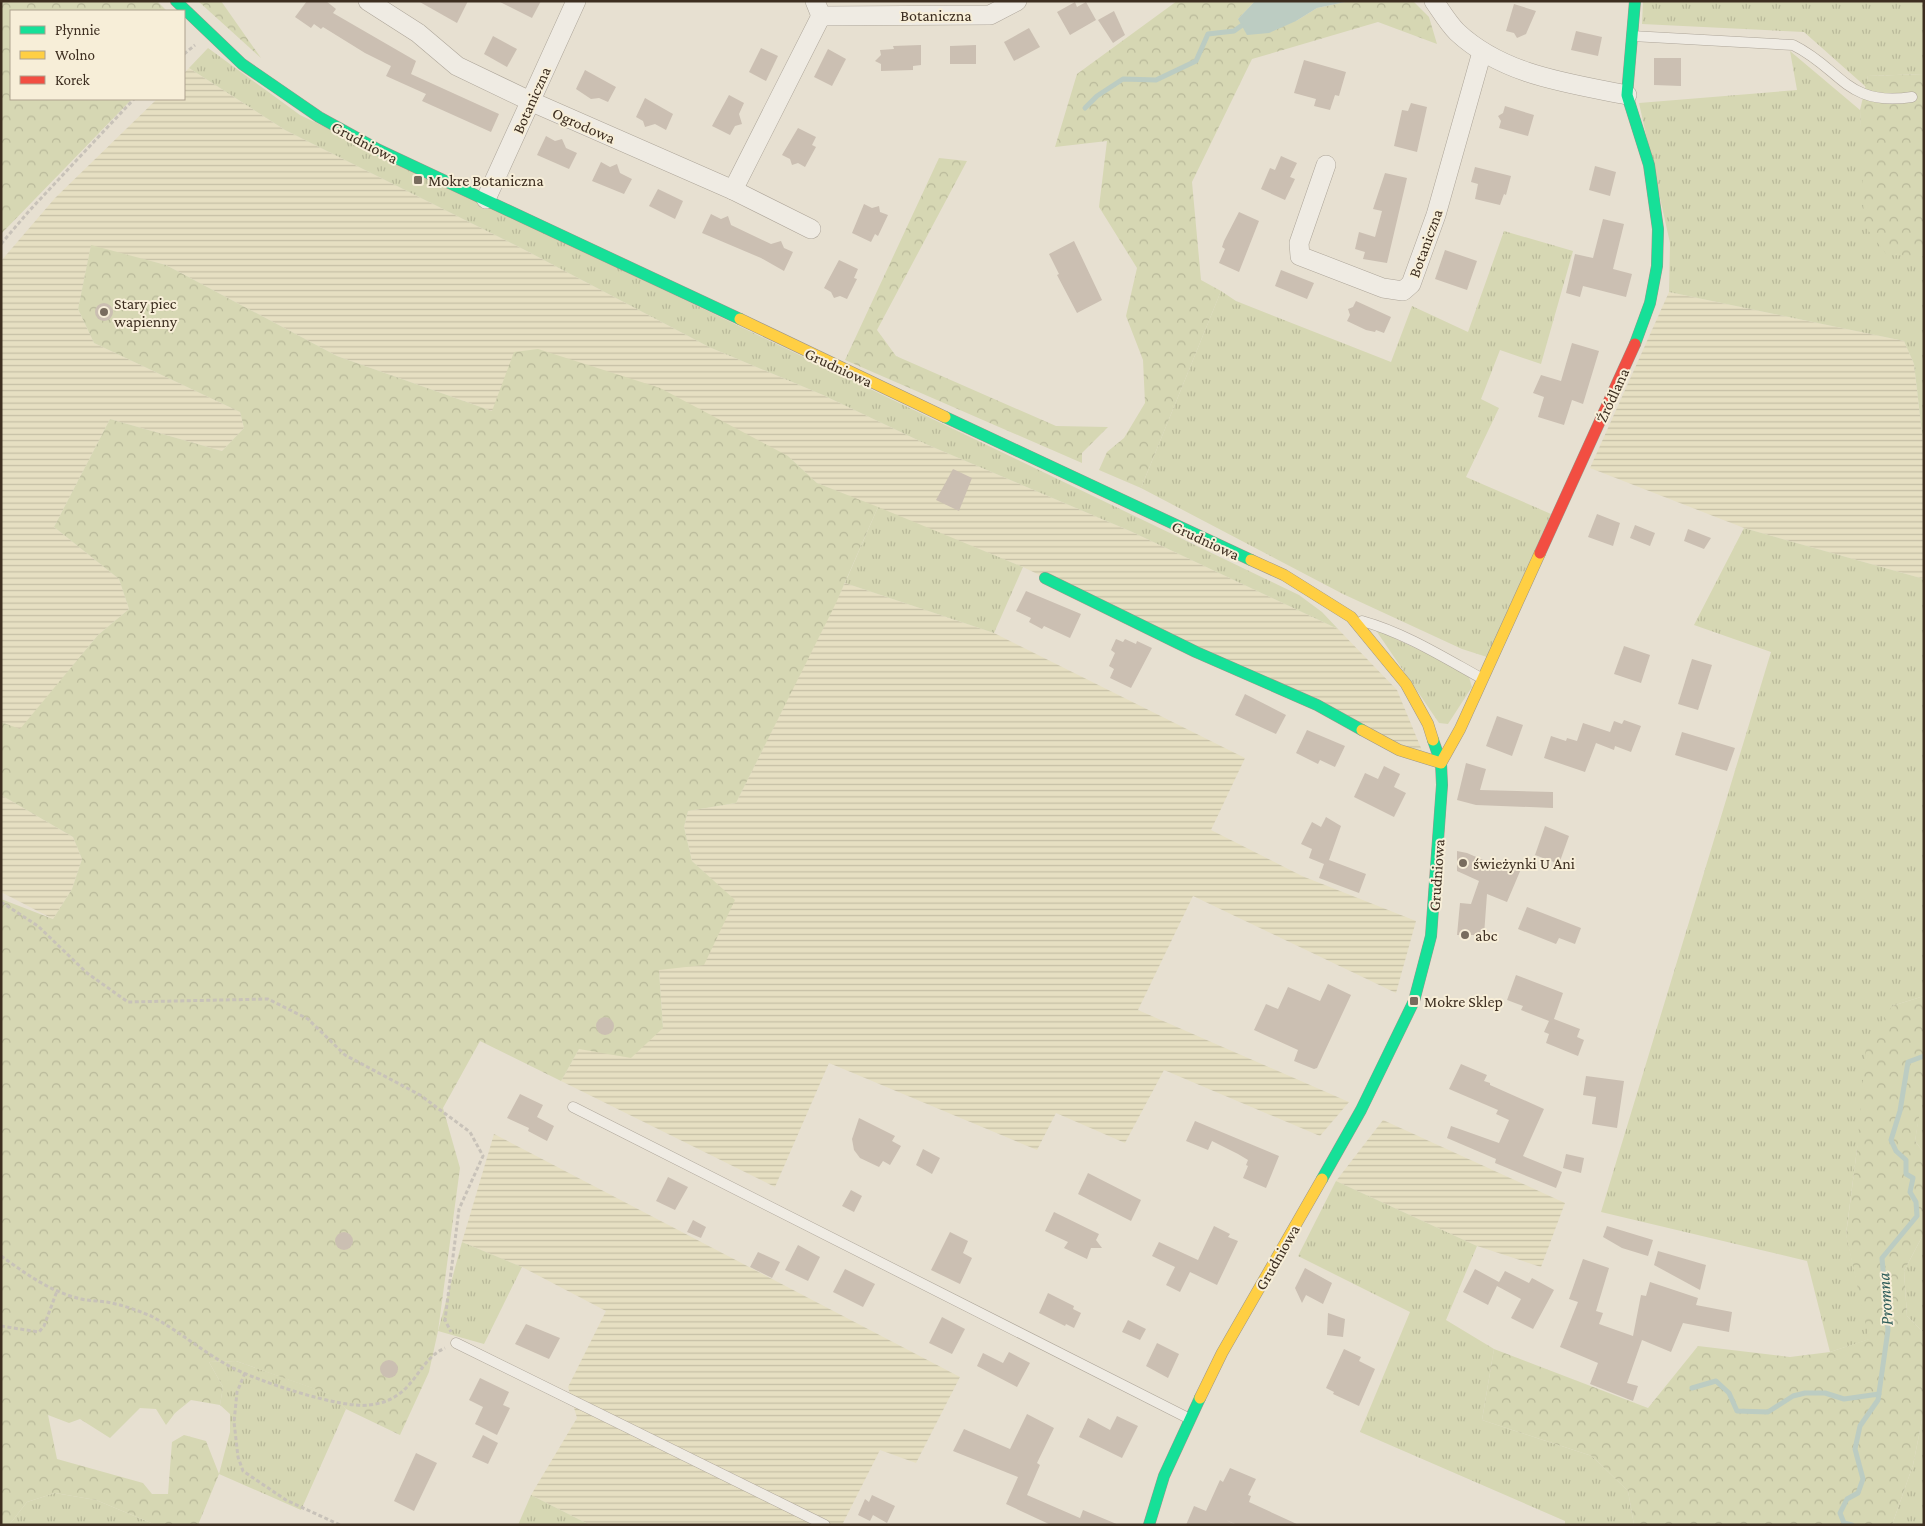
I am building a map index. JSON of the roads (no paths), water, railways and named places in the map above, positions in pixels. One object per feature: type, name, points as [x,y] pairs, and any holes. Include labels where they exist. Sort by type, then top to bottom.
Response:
[{"type":"street","name":"Grudniowa","points":[[176,1],[242,64],[319,117],[379,150],[609,256],[747,324],[1080,482],[1284,575],[1352,617],[1406,684],[1428,724],[1441,763],[1442,785],[1432,936],[1414,1001],[1360,1110],[1222,1353],[1164,1476],[1149,1525]]},
{"type":"street","name":"Ogrodowa","points":[[368,1],[418,33],[457,66],[530,101],[732,190],[812,229]]},
{"type":"street","name":"Botaniczna","points":[[486,199],[576,1]]},
{"type":"street","name":"Botaniczna","points":[[732,190],[818,8],[990,15],[1017,1]]},
{"type":"street","points":[[1434,1],[1456,31],[1482,52],[1509,67],[1551,79],[1626,94]]},
{"type":"street","name":"Źródlana","points":[[1441,763],[1460,729],[1624,370],[1645,321],[1650,303],[1657,266],[1658,229],[1649,165],[1626,94],[1635,1]]},
{"type":"street","name":"Botaniczna","points":[[1326,165],[1299,244],[1300,256],[1383,288],[1403,292],[1411,284],[1436,215],[1482,52]]},
{"type":"street","points":[[1045,578],[1196,652],[1317,705],[1399,750],[1441,763]]},
{"type":"lane","points":[[1631,36],[1793,44],[1809,52],[1848,87],[1862,94],[1874,98],[1912,97]]},
{"type":"lane","points":[[1352,617],[1383,627],[1407,638],[1482,679]]},
{"type":"lane","points":[[573,1107],[1190,1418]]},
{"type":"lane","points":[[456,1343],[824,1525]]},
{"type":"waterway","points":[[1085,108],[1097,96],[1123,79],[1156,80],[1196,61],[1208,34],[1234,31],[1241,26]]},
{"type":"waterway","name":"Promna","points":[[1852,1525],[1844,1523],[1840,1513],[1847,1499],[1858,1493],[1863,1479],[1855,1449],[1860,1426],[1878,1400],[1888,1330],[1882,1258],[1917,1216],[1916,1202],[1910,1192],[1913,1178],[1906,1174],[1906,1160],[1896,1151],[1891,1140],[1900,1111],[1908,1062],[1924,1056]]},
{"type":"waterway","points":[[1692,1388],[1716,1381],[1729,1393],[1737,1411],[1768,1412],[1793,1396],[1805,1393],[1825,1393],[1844,1399],[1879,1394]]},
{"type":"place","name":"Mokre Botaniczna","points":[[418,180]]},
{"type":"place","name":"Stary piec wapienny","points":[[104,312]]},
{"type":"place","name":"świeżynki U Ani","points":[[1463,863]]},
{"type":"place","name":"abc","points":[[1465,935]]},
{"type":"place","name":"Mokre Sklep","points":[[1414,1001]]}]
